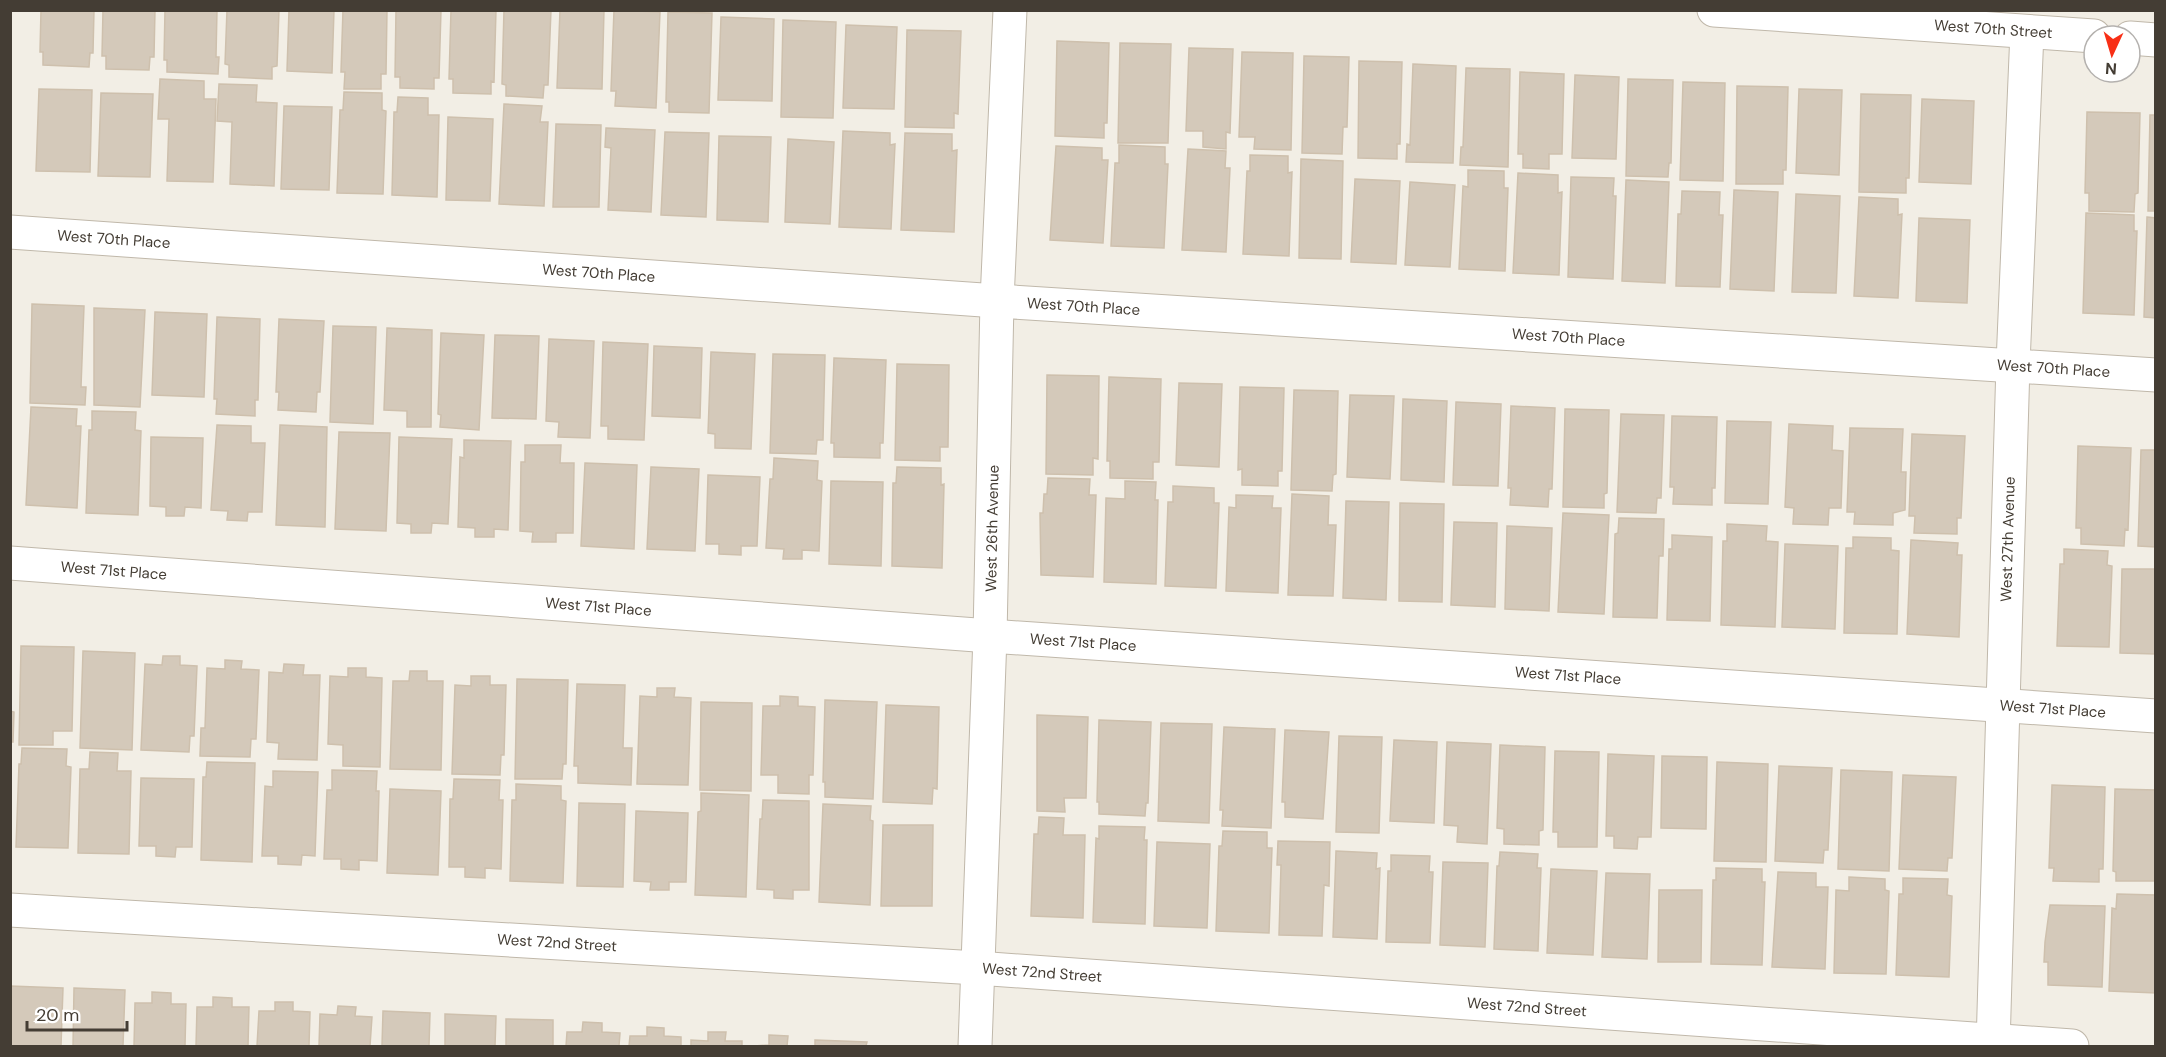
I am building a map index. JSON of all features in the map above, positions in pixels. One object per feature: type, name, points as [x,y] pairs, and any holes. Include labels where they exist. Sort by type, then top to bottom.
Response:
[{"type":"street","name":"West 26th Avenue","points":[[975,1047],[990,636],[997,301],[1010,10]]},
{"type":"street","name":"West 70th Street","points":[[1714,10],[2082,35]]},
{"type":"street","name":"West 27th Avenue","points":[[1993,1044],[2013,364],[2027,32]]},
{"type":"street","name":"West 70th Place","points":[[10,232],[997,301],[2013,364],[2156,375]]},
{"type":"street","name":"West 71st Place","points":[[10,563],[990,636],[2156,716]]},
{"type":"street","name":"West 72nd Street","points":[[10,910],[977,968],[1993,1044],[2072,1047]]},
{"type":"building","points":[[41,10],[94,10],[93,53],[90,53],[89,67],[43,65],[43,52],[40,52]]},
{"type":"building","points":[[103,10],[155,10],[154,57],[150,57],[149,70],[106,69],[106,56],[102,56]]},
{"type":"building","points":[[165,10],[217,10],[218,74],[167,72],[167,60],[164,60]]},
{"type":"building","points":[[227,10],[279,10],[277,66],[272,67],[272,79],[229,77],[229,65],[225,64]]},
{"type":"building","points":[[289,10],[334,10],[332,73],[287,71]]},
{"type":"building","points":[[343,10],[387,10],[386,74],[381,74],[381,89],[344,89],[345,72],[341,72]]},
{"type":"building","points":[[396,10],[441,10],[439,78],[434,78],[434,89],[400,88],[400,77],[395,77]]},
{"type":"building","points":[[451,10],[496,10],[494,82],[491,81],[491,94],[453,93],[453,79],[449,79]]},
{"type":"building","points":[[504,10],[551,10],[548,85],[544,85],[543,98],[506,96],[506,85],[502,84]]},
{"type":"building","points":[[560,10],[604,10],[602,89],[557,88]]},
{"type":"building","points":[[614,10],[660,12],[656,108],[615,106],[616,91],[611,91]]},
{"type":"building","points":[[668,12],[712,13],[709,113],[669,112],[669,102],[666,102]]},
{"type":"building","points":[[721,17],[774,19],[772,101],[718,100]]},
{"type":"building","points":[[783,20],[836,22],[833,118],[781,117]]},
{"type":"building","points":[[846,25],[897,27],[894,109],[843,108]]},
{"type":"building","points":[[907,30],[961,31],[958,114],[954,113],[954,128],[905,127]]},
{"type":"building","points":[[1057,41],[1109,43],[1107,123],[1104,123],[1104,138],[1055,136]]},
{"type":"building","points":[[1120,43],[1171,44],[1168,143],[1118,143]]},
{"type":"building","points":[[1189,48],[1233,49],[1230,133],[1226,132],[1226,149],[1203,147],[1203,131],[1186,131]]},
{"type":"building","points":[[1242,52],[1293,53],[1291,150],[1254,149],[1255,137],[1239,137]]},
{"type":"building","points":[[1304,56],[1349,57],[1347,127],[1343,127],[1342,154],[1302,153]]},
{"type":"building","points":[[1359,61],[1402,62],[1400,144],[1397,144],[1397,159],[1358,158]]},
{"type":"building","points":[[1413,64],[1456,66],[1453,163],[1406,162],[1407,144],[1410,145]]},
{"type":"building","points":[[1466,68],[1510,69],[1508,167],[1460,165],[1461,147],[1463,147]]},
{"type":"building","points":[[1520,72],[1564,74],[1562,154],[1549,154],[1549,169],[1523,168],[1523,154],[1518,154]]},
{"type":"building","points":[[1575,75],[1619,77],[1616,159],[1572,158]]},
{"type":"building","points":[[160,79],[204,81],[204,99],[216,99],[213,182],[167,181],[169,119],[158,119]]},
{"type":"building","points":[[1628,79],[1673,80],[1671,163],[1669,163],[1668,177],[1626,176]]},
{"type":"building","points":[[1683,82],[1725,83],[1723,181],[1680,180]]},
{"type":"building","points":[[219,84],[257,85],[256,102],[277,103],[274,186],[230,184],[232,122],[217,121]]},
{"type":"building","points":[[1737,86],[1788,87],[1786,170],[1783,170],[1783,184],[1736,184]]},
{"type":"building","points":[[39,89],[92,90],[90,172],[36,171]]},
{"type":"building","points":[[1799,89],[1842,90],[1839,175],[1796,173]]},
{"type":"building","points":[[344,92],[382,93],[382,110],[386,111],[383,194],[337,193],[340,110],[343,110]]},
{"type":"building","points":[[101,93],[153,94],[150,177],[98,176]]},
{"type":"building","points":[[1861,94],[1911,95],[1909,178],[1906,178],[1906,193],[1859,192]]},
{"type":"building","points":[[398,97],[428,98],[428,115],[439,115],[437,197],[392,195],[394,112],[397,112]]},
{"type":"building","points":[[1922,99],[1974,101],[1971,184],[1919,182]]},
{"type":"building","points":[[504,104],[542,106],[540,122],[548,122],[544,206],[499,204]]},
{"type":"building","points":[[284,106],[332,107],[329,190],[281,189]]},
{"type":"building","points":[[2087,112],[2140,113],[2138,193],[2135,194],[2134,212],[2089,211],[2089,193],[2085,193]]},
{"type":"building","points":[[2150,115],[2156,115],[2156,211],[2148,211]]},
{"type":"building","points":[[448,117],[493,119],[490,201],[446,200]]},
{"type":"building","points":[[556,124],[601,125],[599,207],[553,207]]},
{"type":"building","points":[[606,128],[655,130],[651,212],[608,210],[611,148],[605,147]]},
{"type":"building","points":[[843,131],[890,133],[890,145],[895,144],[891,229],[839,227]]},
{"type":"building","points":[[665,132],[709,133],[706,217],[661,215]]},
{"type":"building","points":[[905,133],[952,134],[952,151],[957,150],[954,232],[901,230]]},
{"type":"building","points":[[719,136],[771,137],[768,222],[717,220]]},
{"type":"building","points":[[788,139],[834,142],[830,224],[785,222]]},
{"type":"building","points":[[1119,145],[1165,147],[1165,164],[1168,164],[1164,248],[1111,246],[1115,163],[1119,163]]},
{"type":"building","points":[[1056,146],[1102,148],[1102,160],[1108,160],[1103,243],[1050,240]]},
{"type":"building","points":[[1188,149],[1226,151],[1225,168],[1230,168],[1226,252],[1182,250]]},
{"type":"building","points":[[1250,155],[1288,156],[1288,173],[1292,172],[1289,256],[1243,254],[1247,171],[1250,171]]},
{"type":"building","points":[[1301,159],[1343,161],[1341,259],[1299,258]]},
{"type":"building","points":[[1468,170],[1504,171],[1504,188],[1508,188],[1505,271],[1459,269],[1463,186],[1468,187]]},
{"type":"building","points":[[1518,173],[1558,175],[1558,193],[1562,192],[1559,275],[1513,273]]},
{"type":"building","points":[[1571,177],[1614,178],[1613,196],[1616,196],[1613,279],[1568,277]]},
{"type":"building","points":[[1355,179],[1400,181],[1396,264],[1351,262]]},
{"type":"building","points":[[1626,180],[1669,182],[1665,283],[1622,281]]},
{"type":"building","points":[[1410,182],[1455,185],[1450,267],[1405,265]]},
{"type":"building","points":[[1734,190],[1778,192],[1774,291],[1730,289]]},
{"type":"building","points":[[1682,191],[1720,192],[1719,215],[1723,215],[1720,287],[1676,286],[1678,214],[1681,214]]},
{"type":"building","points":[[1796,194],[1840,196],[1836,293],[1792,292]]},
{"type":"building","points":[[1859,197],[1898,199],[1898,215],[1902,214],[1898,298],[1854,296]]},
{"type":"building","points":[[2086,213],[2134,215],[2134,231],[2137,231],[2134,315],[2083,313]]},
{"type":"building","points":[[2147,217],[2156,218],[2156,318],[2144,317]]},
{"type":"building","points":[[1919,218],[1970,220],[1967,303],[1916,301]]},
{"type":"building","points":[[32,304],[84,306],[81,387],[86,387],[85,405],[30,403]]},
{"type":"building","points":[[94,308],[145,310],[140,407],[94,405]]},
{"type":"building","points":[[155,312],[207,314],[204,397],[152,395]]},
{"type":"building","points":[[217,317],[260,319],[258,400],[255,400],[255,416],[216,414],[217,399],[214,399]]},
{"type":"building","points":[[279,319],[324,321],[320,392],[317,392],[316,412],[278,410],[279,392],[276,392]]},
{"type":"building","points":[[333,326],[376,327],[373,424],[330,422]]},
{"type":"building","points":[[387,328],[432,330],[431,427],[407,427],[407,411],[384,410]]},
{"type":"building","points":[[441,333],[484,335],[479,430],[440,427],[441,415],[438,414]]},
{"type":"building","points":[[495,335],[539,336],[536,419],[492,418]]},
{"type":"building","points":[[549,339],[594,341],[590,438],[558,437],[559,422],[546,421]]},
{"type":"building","points":[[603,342],[648,344],[644,440],[608,439],[608,426],[601,426]]},
{"type":"building","points":[[654,346],[702,348],[700,418],[652,416]]},
{"type":"building","points":[[711,352],[755,354],[751,449],[715,448],[715,434],[708,433]]},
{"type":"building","points":[[773,354],[825,355],[823,440],[817,440],[816,454],[770,453]]},
{"type":"building","points":[[834,358],[886,360],[883,443],[880,443],[880,458],[834,457],[834,443],[831,443]]},
{"type":"building","points":[[897,364],[949,365],[948,447],[940,447],[940,461],[895,460]]},
{"type":"building","points":[[1047,375],[1099,376],[1098,459],[1093,458],[1093,475],[1046,474]]},
{"type":"building","points":[[1109,377],[1161,379],[1159,462],[1153,462],[1153,479],[1110,478],[1110,461],[1107,461]]},
{"type":"building","points":[[1179,383],[1222,384],[1219,467],[1176,465]]},
{"type":"building","points":[[1240,387],[1284,388],[1282,471],[1278,471],[1278,486],[1242,485],[1242,469],[1238,470]]},
{"type":"building","points":[[1294,390],[1338,391],[1336,474],[1333,475],[1332,491],[1291,490]]},
{"type":"building","points":[[1350,395],[1394,396],[1390,479],[1347,477]]},
{"type":"building","points":[[1403,399],[1447,401],[1444,482],[1401,480]]},
{"type":"building","points":[[1456,402],[1501,404],[1498,486],[1453,485]]},
{"type":"building","points":[[1511,406],[1555,408],[1552,489],[1549,489],[1548,507],[1510,505],[1511,488],[1508,488]]},
{"type":"building","points":[[31,407],[77,409],[76,426],[81,426],[77,508],[26,505]]},
{"type":"building","points":[[1565,409],[1609,410],[1607,493],[1604,494],[1604,508],[1563,507]]},
{"type":"building","points":[[92,411],[136,412],[135,430],[141,431],[138,515],[86,513],[89,430],[92,430]]},
{"type":"building","points":[[1621,414],[1664,415],[1661,498],[1657,498],[1656,513],[1617,512]]},
{"type":"building","points":[[1672,416],[1717,417],[1715,488],[1712,488],[1712,505],[1673,504],[1674,487],[1670,487]]},
{"type":"building","points":[[1727,421],[1771,422],[1768,504],[1725,503]]},
{"type":"building","points":[[1789,424],[1833,426],[1832,450],[1843,451],[1841,508],[1829,508],[1828,525],[1793,524],[1794,508],[1785,507]]},
{"type":"building","points":[[217,425],[251,426],[251,443],[265,443],[262,512],[248,512],[247,521],[227,520],[228,511],[211,510]]},
{"type":"building","points":[[280,425],[327,427],[325,527],[276,525]]},
{"type":"building","points":[[1850,428],[1903,429],[1901,472],[1906,472],[1905,510],[1893,513],[1893,525],[1854,524],[1855,512],[1847,512]]},
{"type":"building","points":[[339,432],[390,433],[386,531],[335,529]]},
{"type":"building","points":[[1912,434],[1965,436],[1961,518],[1957,518],[1957,534],[1914,533],[1915,516],[1909,516]]},
{"type":"building","points":[[151,437],[203,438],[201,508],[185,507],[184,516],[166,516],[166,507],[150,506]]},
{"type":"building","points":[[399,437],[452,439],[448,524],[432,523],[431,533],[411,533],[411,524],[397,523]]},
{"type":"building","points":[[464,440],[511,441],[508,530],[494,529],[494,537],[475,537],[475,528],[458,527],[460,457],[464,458]]},
{"type":"building","points":[[525,445],[561,445],[560,463],[574,463],[573,533],[556,533],[556,542],[532,542],[533,532],[520,531],[521,462],[525,462]]},
{"type":"building","points":[[2078,446],[2131,448],[2128,530],[2125,529],[2124,546],[2081,544],[2081,528],[2076,528]]},
{"type":"building","points":[[2141,450],[2156,450],[2156,547],[2138,546]]},
{"type":"building","points":[[774,458],[818,461],[817,480],[822,481],[819,551],[802,550],[802,559],[783,559],[784,549],[766,548],[770,479],[773,479]]},
{"type":"building","points":[[585,463],[637,465],[634,549],[581,546]]},
{"type":"building","points":[[651,467],[699,469],[695,551],[647,549]]},
{"type":"building","points":[[897,467],[941,468],[941,485],[944,484],[942,568],[892,566],[893,483],[896,483]]},
{"type":"building","points":[[708,475],[760,477],[757,546],[741,546],[741,555],[719,554],[719,544],[706,544]]},
{"type":"building","points":[[1048,478],[1090,479],[1089,495],[1096,495],[1093,577],[1041,575],[1040,513],[1043,513]]},
{"type":"building","points":[[831,481],[883,482],[881,566],[829,564]]},
{"type":"building","points":[[1125,481],[1156,482],[1155,500],[1158,500],[1156,584],[1104,582],[1106,498],[1125,499]]},
{"type":"building","points":[[1173,486],[1214,488],[1214,503],[1219,503],[1216,588],[1165,586],[1168,502],[1173,502]]},
{"type":"building","points":[[1292,494],[1329,496],[1328,525],[1336,525],[1333,596],[1288,595]]},
{"type":"building","points":[[1236,495],[1273,496],[1272,508],[1281,508],[1278,593],[1226,591],[1229,507],[1236,508]]},
{"type":"building","points":[[1346,501],[1389,502],[1386,600],[1343,598]]},
{"type":"building","points":[[1400,503],[1444,504],[1442,602],[1399,601]]},
{"type":"building","points":[[1563,513],[1609,515],[1604,614],[1558,612]]},
{"type":"building","points":[[1619,518],[1664,519],[1663,556],[1659,556],[1657,618],[1613,617],[1615,534],[1618,533]]},
{"type":"building","points":[[1454,522],[1497,523],[1495,607],[1451,605]]},
{"type":"building","points":[[1727,524],[1767,526],[1766,541],[1778,542],[1775,627],[1721,625],[1723,541],[1727,541]]},
{"type":"building","points":[[1507,526],[1552,528],[1549,611],[1505,609]]},
{"type":"building","points":[[1672,535],[1712,537],[1710,621],[1667,620],[1669,549],[1672,549]]},
{"type":"building","points":[[1853,537],[1891,538],[1891,550],[1899,551],[1897,634],[1844,633],[1846,548],[1853,548]]},
{"type":"building","points":[[1911,540],[1958,543],[1957,555],[1962,555],[1959,637],[1907,634]]},
{"type":"building","points":[[1785,544],[1838,546],[1835,629],[1782,627]]},
{"type":"building","points":[[2064,549],[2108,551],[2107,565],[2112,566],[2109,647],[2057,646],[2060,564],[2064,564]]},
{"type":"building","points":[[2122,569],[2156,569],[2156,654],[2120,653]]},
{"type":"building","points":[[21,646],[74,647],[72,731],[53,731],[53,745],[19,745]]},
{"type":"building","points":[[83,651],[135,653],[132,750],[80,748]]},
{"type":"building","points":[[163,656],[180,656],[180,665],[197,666],[194,736],[190,736],[189,752],[141,750],[145,664],[162,665]]},
{"type":"building","points":[[225,660],[242,661],[241,669],[259,670],[256,739],[251,739],[250,757],[200,756],[201,728],[205,728],[207,668],[225,669]]},
{"type":"building","points":[[284,664],[304,665],[303,675],[320,675],[317,760],[278,759],[279,743],[267,742],[269,672],[283,673]]},
{"type":"building","points":[[348,668],[366,668],[366,677],[382,678],[380,767],[343,766],[343,745],[328,744],[330,676],[348,677]]},
{"type":"building","points":[[410,671],[427,671],[427,681],[443,681],[441,770],[390,769],[393,681],[409,681]]},
{"type":"building","points":[[471,676],[490,676],[490,685],[506,685],[504,755],[501,755],[500,775],[452,774],[455,685],[471,686]]},
{"type":"building","points":[[517,679],[568,680],[566,764],[563,764],[562,779],[515,779]]},
{"type":"building","points":[[577,684],[625,685],[623,748],[632,748],[631,785],[578,783],[578,766],[574,766]]},
{"type":"building","points":[[657,688],[675,688],[674,697],[691,698],[688,785],[637,784],[640,696],[657,697]]},
{"type":"building","points":[[780,696],[798,697],[798,706],[815,707],[813,775],[809,775],[809,794],[778,793],[778,775],[761,775],[763,706],[780,706]]},
{"type":"building","points":[[825,700],[877,702],[873,799],[825,797],[825,782],[823,782]]},
{"type":"building","points":[[701,702],[752,703],[751,791],[700,790]]},
{"type":"building","points":[[886,705],[939,707],[937,789],[933,788],[932,804],[883,802]]},
{"type":"building","points":[[10,711],[14,712],[13,742],[10,742]]},
{"type":"building","points":[[1037,715],[1088,717],[1086,798],[1064,798],[1065,812],[1037,811]]},
{"type":"building","points":[[1099,720],[1151,722],[1148,803],[1146,803],[1145,816],[1099,814],[1099,802],[1097,802]]},
{"type":"building","points":[[1161,723],[1212,724],[1209,823],[1158,821]]},
{"type":"building","points":[[1224,727],[1275,729],[1271,828],[1222,826],[1223,810],[1220,810]]},
{"type":"building","points":[[1285,730],[1329,732],[1323,819],[1285,817],[1285,802],[1282,802]]},
{"type":"building","points":[[1339,736],[1382,737],[1379,833],[1336,832]]},
{"type":"building","points":[[1394,740],[1437,742],[1434,823],[1390,821]]},
{"type":"building","points":[[1447,742],[1491,744],[1487,844],[1457,842],[1458,826],[1444,825]]},
{"type":"building","points":[[1500,745],[1545,747],[1543,830],[1539,831],[1539,845],[1504,844],[1504,829],[1497,828]]},
{"type":"building","points":[[22,748],[67,749],[66,766],[71,767],[68,848],[16,847],[19,764],[21,764]]},
{"type":"building","points":[[1555,751],[1599,752],[1597,847],[1558,847],[1558,832],[1553,832]]},
{"type":"building","points":[[90,752],[118,753],[117,771],[131,771],[129,854],[78,853],[80,769],[89,769]]},
{"type":"building","points":[[1608,754],[1654,756],[1651,837],[1638,837],[1637,849],[1614,848],[1614,836],[1606,836]]},
{"type":"building","points":[[1662,756],[1707,757],[1706,829],[1661,828]]},
{"type":"building","points":[[207,762],[255,763],[252,862],[201,860],[203,777],[206,777]]},
{"type":"building","points":[[1717,762],[1768,764],[1766,862],[1714,861]]},
{"type":"building","points":[[1779,766],[1832,768],[1828,850],[1824,850],[1823,863],[1775,861]]},
{"type":"building","points":[[332,770],[377,771],[376,791],[379,791],[377,861],[359,860],[359,870],[341,869],[341,859],[324,859],[327,790],[332,790]]},
{"type":"building","points":[[1841,770],[1892,772],[1889,871],[1838,869]]},
{"type":"building","points":[[273,771],[318,772],[315,856],[302,855],[301,865],[278,864],[278,856],[262,856],[265,786],[273,787]]},
{"type":"building","points":[[1903,775],[1956,777],[1952,858],[1948,858],[1947,871],[1899,869]]},
{"type":"building","points":[[141,778],[194,779],[192,847],[176,847],[175,857],[156,856],[156,846],[139,846]]},
{"type":"building","points":[[454,779],[500,780],[499,800],[503,800],[501,869],[485,868],[485,878],[465,877],[465,867],[449,867],[450,799],[453,799]]},
{"type":"building","points":[[516,784],[561,786],[561,800],[566,801],[563,883],[510,881],[512,800],[516,800]]},
{"type":"building","points":[[2052,785],[2105,787],[2103,869],[2099,869],[2099,882],[2053,881],[2054,868],[2049,868]]},
{"type":"building","points":[[390,789],[441,791],[438,875],[387,873]]},
{"type":"building","points":[[2115,789],[2156,790],[2156,881],[2116,881],[2116,872],[2113,871]]},
{"type":"building","points":[[701,793],[749,795],[746,897],[695,895],[698,812],[701,811]]},
{"type":"building","points":[[763,800],[809,801],[809,890],[793,890],[793,899],[774,898],[774,890],[757,889]]},
{"type":"building","points":[[579,803],[625,804],[623,887],[577,886]]},
{"type":"building","points":[[823,804],[871,806],[870,820],[873,821],[870,905],[819,902]]},
{"type":"building","points":[[636,811],[688,813],[686,882],[669,882],[669,890],[650,890],[651,882],[634,881]]},
{"type":"building","points":[[1039,817],[1064,818],[1063,835],[1085,835],[1083,918],[1031,916],[1034,834],[1038,834]]},
{"type":"building","points":[[883,825],[933,825],[932,906],[881,906]]},
{"type":"building","points":[[1099,826],[1145,827],[1144,840],[1147,840],[1145,924],[1093,922],[1096,838],[1099,839]]},
{"type":"building","points":[[1223,831],[1267,832],[1267,848],[1272,848],[1269,933],[1216,931],[1219,846],[1222,846]]},
{"type":"building","points":[[1278,841],[1330,842],[1329,886],[1324,885],[1322,936],[1279,935],[1281,865],[1277,865]]},
{"type":"building","points":[[1157,842],[1210,844],[1207,928],[1154,926]]},
{"type":"building","points":[[1336,851],[1377,853],[1376,869],[1380,868],[1377,939],[1333,937]]},
{"type":"building","points":[[1500,852],[1538,854],[1537,868],[1541,868],[1538,951],[1494,949],[1497,866],[1499,866]]},
{"type":"building","points":[[1391,855],[1430,856],[1429,872],[1433,872],[1430,943],[1386,942],[1388,871],[1391,871]]},
{"type":"building","points":[[1443,862],[1488,863],[1485,947],[1440,945]]},
{"type":"building","points":[[1716,868],[1762,869],[1762,882],[1765,882],[1762,965],[1711,964],[1713,880],[1716,880]]},
{"type":"building","points":[[1551,869],[1597,871],[1593,955],[1547,953]]},
{"type":"building","points":[[1778,872],[1816,873],[1816,887],[1828,887],[1825,969],[1772,967]]},
{"type":"building","points":[[1606,873],[1650,874],[1647,959],[1602,957]]},
{"type":"building","points":[[1849,877],[1885,879],[1885,890],[1889,891],[1886,974],[1834,973],[1836,890],[1849,891]]},
{"type":"building","points":[[1903,878],[1948,879],[1947,895],[1952,896],[1949,977],[1896,975],[1899,894],[1903,894]]},
{"type":"building","points":[[1659,890],[1702,890],[1701,962],[1658,962]]},
{"type":"building","points":[[2117,894],[2156,895],[2156,993],[2109,991],[2112,908],[2116,909]]},
{"type":"building","points":[[2050,905],[2105,906],[2102,987],[2048,985],[2048,962],[2044,962]]},
{"type":"building","points":[[10,986],[63,988],[61,1046],[10,1046]]},
{"type":"building","points":[[74,988],[125,990],[123,1046],[73,1046]]},
{"type":"building","points":[[152,992],[171,993],[171,1004],[186,1004],[185,1046],[134,1046],[135,1003],[152,1003]]},
{"type":"building","points":[[213,997],[232,998],[232,1007],[249,1007],[248,1046],[196,1046],[197,1007],[213,1007]]},
{"type":"building","points":[[275,1002],[293,1002],[293,1011],[310,1012],[309,1046],[257,1046],[259,1011],[275,1011]]},
{"type":"building","points":[[338,1006],[356,1007],[355,1016],[372,1017],[370,1046],[319,1046],[320,1014],[337,1015]]},
{"type":"building","points":[[383,1011],[430,1013],[429,1046],[382,1046]]},
{"type":"building","points":[[445,1014],[496,1016],[495,1046],[445,1046]]},
{"type":"building","points":[[506,1019],[553,1020],[553,1046],[506,1046]]},
{"type":"building","points":[[583,1022],[602,1023],[602,1032],[620,1033],[619,1046],[566,1046],[567,1032],[582,1032]]},
{"type":"building","points":[[647,1027],[664,1028],[664,1036],[681,1037],[681,1046],[629,1046],[630,1036],[647,1036]]},
{"type":"building","points":[[708,1032],[726,1032],[725,1041],[742,1041],[742,1046],[691,1046],[691,1040],[708,1041]]},
{"type":"building","points":[[769,1035],[788,1036],[787,1046],[754,1046],[769,1045]]},
{"type":"building","points":[[815,1040],[867,1042],[866,1046],[815,1046]]}]
